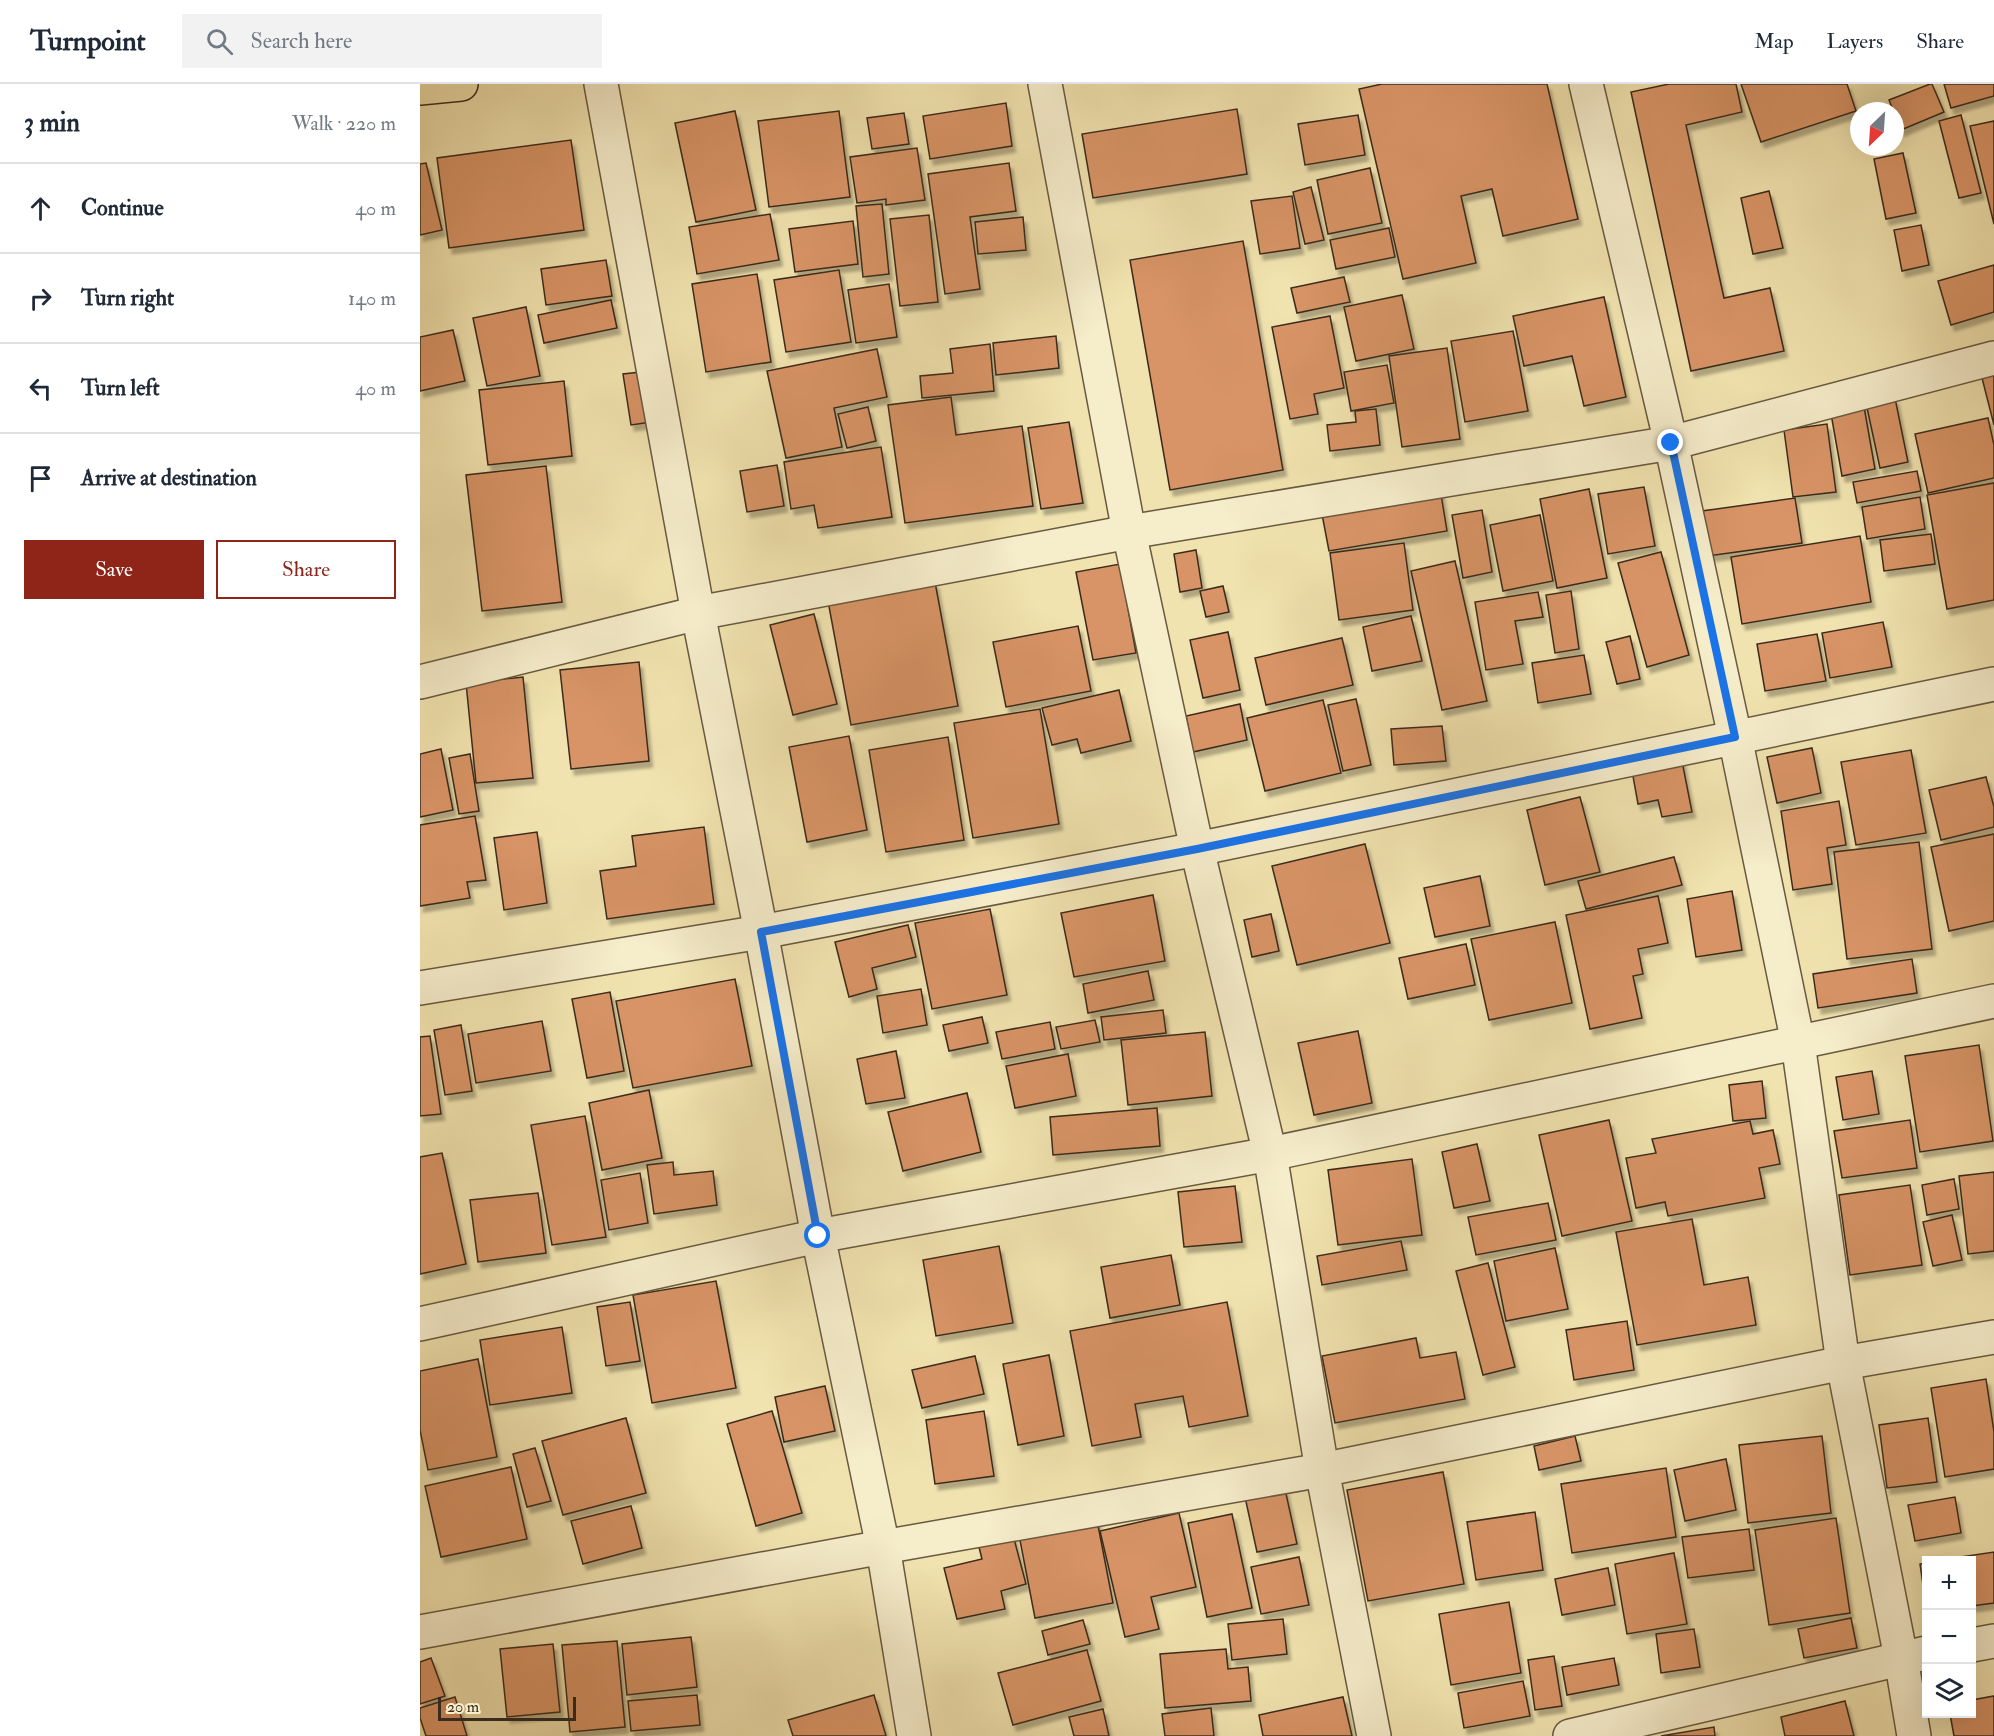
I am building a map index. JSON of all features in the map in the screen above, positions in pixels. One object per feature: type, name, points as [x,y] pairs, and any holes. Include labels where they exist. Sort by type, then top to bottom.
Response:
[{"type":"main road","points":[[420,87],[461,84]]},
{"type":"street","points":[[602,84],[698,613],[818,1236],[883,1547],[914,1736]]},
{"type":"street","points":[[1045,84],[1129,532],[1197,849],[1270,1154],[1322,1470],[1374,1736]]},
{"type":"street","points":[[1586,84],[1671,443],[1798,1043],[1843,1363],[1914,1655],[1914,1736]]},
{"type":"street","points":[[420,682],[698,613],[1129,532],[1671,443],[1994,358]]},
{"type":"street","points":[[420,987],[761,932],[1197,849],[1994,684]]},
{"type":"street","points":[[420,1324],[818,1236],[1270,1154],[1994,1001]]},
{"type":"street","points":[[420,1632],[883,1547],[1322,1470],[1843,1363],[1994,1337]]},
{"type":"street","points":[[1976,1644],[1994,1641]]},
{"type":"street","points":[[1570,1736],[1914,1655]]},
{"type":"building","points":[[1382,84],[1547,84],[1578,219],[1503,236],[1492,189],[1461,196],[1476,263],[1403,279],[1359,89]]},
{"type":"building","points":[[1669,84],[1736,84],[1742,112],[1686,125],[1724,298],[1770,288],[1784,351],[1691,371],[1631,92]]},
{"type":"building","points":[[1741,84],[1847,84],[1853,102],[1850,102],[1850,113],[1761,142]]},
{"type":"building","points":[[1932,84],[1944,112],[1904,129],[1904,102],[1890,102],[1889,100]]},
{"type":"building","points":[[1944,84],[1994,84],[1994,96],[1951,108]]},
{"type":"building","points":[[1006,103],[1012,146],[930,159],[923,116]]},
{"type":"building","points":[[1237,109],[1247,174],[1093,198],[1082,134]]},
{"type":"building","points":[[735,111],[756,210],[696,222],[675,123]]},
{"type":"building","points":[[839,111],[850,197],[769,207],[758,121]]},
{"type":"building","points":[[904,113],[909,144],[872,149],[867,118]]},
{"type":"building","points":[[1358,115],[1365,155],[1305,165],[1298,124]]},
{"type":"building","points":[[1961,115],[1981,193],[1959,198],[1939,121]]},
{"type":"building","points":[[1994,121],[1994,224],[1970,126]]},
{"type":"building","points":[[571,140],[584,230],[449,248],[437,158]]},
{"type":"building","points":[[917,148],[925,200],[886,205],[886,199],[857,203],[850,157]]},
{"type":"building","points":[[1904,156],[1916,213],[1886,219],[1874,159]]},
{"type":"building","points":[[426,163],[442,230],[420,235],[420,164]]},
{"type":"building","points":[[1009,163],[1016,211],[970,217],[980,289],[945,294],[928,174]]},
{"type":"building","points":[[1370,168],[1382,223],[1328,234],[1317,180]]},
{"type":"building","points":[[1311,187],[1324,240],[1305,244],[1293,192]]},
{"type":"building","points":[[1769,191],[1783,248],[1753,254],[1741,198]]},
{"type":"building","points":[[1292,196],[1300,248],[1260,254],[1251,201]]},
{"type":"building","points":[[882,204],[889,274],[863,277],[856,206]]},
{"type":"building","points":[[770,214],[779,260],[697,274],[689,227]]},
{"type":"building","points":[[929,215],[938,302],[900,306],[890,219]]},
{"type":"building","points":[[1023,217],[1026,250],[978,254],[975,222]]},
{"type":"building","points":[[853,221],[858,264],[795,272],[789,229]]},
{"type":"building","points":[[1921,225],[1929,265],[1902,271],[1894,230]]},
{"type":"building","points":[[1389,228],[1395,257],[1336,269],[1330,240]]},
{"type":"building","points":[[1243,241],[1283,470],[1170,490],[1130,260]]},
{"type":"building","points":[[606,260],[612,296],[546,305],[541,269]]},
{"type":"building","points":[[1994,265],[1994,312],[1951,325],[1938,281]]},
{"type":"building","points":[[839,270],[851,342],[786,352],[774,280]]},
{"type":"building","points":[[757,274],[771,362],[706,372],[692,284]]},
{"type":"building","points":[[1344,277],[1350,302],[1297,313],[1291,288]]},
{"type":"building","points":[[889,284],[897,337],[856,343],[848,290]]},
{"type":"building","points":[[1402,295],[1414,349],[1356,361],[1344,307]]},
{"type":"building","points":[[1604,297],[1626,397],[1584,406],[1572,356],[1524,366],[1513,316]]},
{"type":"building","points":[[611,300],[617,328],[544,343],[538,315]]},
{"type":"building","points":[[526,307],[540,376],[487,386],[473,318]]},
{"type":"building","points":[[1330,316],[1344,388],[1314,394],[1318,414],[1290,419],[1272,327]]},
{"type":"building","points":[[453,330],[465,381],[420,391],[420,337]]},
{"type":"building","points":[[1513,331],[1528,411],[1465,422],[1451,341]]},
{"type":"building","points":[[1056,336],[1059,368],[996,375],[993,343]]},
{"type":"building","points":[[990,344],[994,391],[922,398],[920,376],[953,373],[950,349]]},
{"type":"building","points":[[1447,348],[1460,439],[1402,447],[1389,356]]},
{"type":"building","points":[[877,349],[887,397],[834,408],[842,447],[786,458],[767,371]]},
{"type":"building","points":[[1387,365],[1394,403],[1351,411],[1344,372]]},
{"type":"building","points":[[650,371],[658,421],[631,425],[623,374]]},
{"type":"building","points":[[1994,371],[1994,425],[1981,374]]},
{"type":"building","points":[[564,381],[572,456],[488,465],[479,390]]},
{"type":"building","points":[[951,397],[956,435],[1022,426],[1033,506],[905,523],[888,405]]},
{"type":"building","points":[[1895,398],[1908,462],[1880,468],[1866,403]]},
{"type":"building","points":[[1863,401],[1875,469],[1842,476],[1830,408]]},
{"type":"building","points":[[868,407],[876,441],[847,448],[838,414]]},
{"type":"building","points":[[1376,409],[1380,445],[1330,451],[1327,425],[1356,422],[1355,411]]},
{"type":"building","points":[[1988,418],[1994,445],[1994,478],[1928,493],[1915,434]]},
{"type":"building","points":[[1069,422],[1083,503],[1041,509],[1028,428]]},
{"type":"building","points":[[1827,424],[1836,492],[1793,497],[1784,430]]},
{"type":"building","points":[[881,447],[892,517],[818,528],[814,505],[791,509],[784,462]]},
{"type":"building","points":[[777,465],[784,506],[747,512],[740,471]]},
{"type":"building","points":[[546,466],[562,602],[482,611],[466,475]]},
{"type":"building","points":[[1917,471],[1921,491],[1857,503],[1853,482]]},
{"type":"building","points":[[1994,483],[1994,600],[1947,609],[1927,495]]},
{"type":"building","points":[[1644,487],[1655,546],[1608,554],[1598,494]]},
{"type":"building","points":[[1440,488],[1447,531],[1329,551],[1321,509]]},
{"type":"building","points":[[1589,489],[1607,578],[1557,588],[1540,499]]},
{"type":"building","points":[[1920,497],[1925,529],[1867,539],[1862,507]]},
{"type":"building","points":[[1795,498],[1802,543],[1708,556],[1702,511]]},
{"type":"building","points":[[1482,510],[1492,572],[1463,578],[1452,515]]},
{"type":"building","points":[[1540,515],[1553,581],[1503,591],[1490,525]]},
{"type":"building","points":[[1931,534],[1935,564],[1884,571],[1880,540]]},
{"type":"building","points":[[1860,536],[1871,602],[1742,624],[1731,557]]},
{"type":"building","points":[[1404,543],[1413,610],[1339,620],[1330,553]]},
{"type":"building","points":[[1196,550],[1202,588],[1180,592],[1174,554]]},
{"type":"building","points":[[1661,552],[1689,655],[1647,667],[1618,563]]},
{"type":"building","points":[[1455,561],[1487,701],[1442,710],[1411,571]]},
{"type":"building","points":[[1120,564],[1136,653],[1093,660],[1076,572]]},
{"type":"building","points":[[935,582],[958,706],[851,725],[828,601]]},
{"type":"building","points":[[1223,586],[1229,612],[1206,617],[1200,591]]},
{"type":"building","points":[[1571,591],[1579,649],[1555,653],[1546,595]]},
{"type":"building","points":[[1538,592],[1543,617],[1515,621],[1523,664],[1486,670],[1475,602]]},
{"type":"building","points":[[814,614],[837,704],[793,715],[770,625]]},
{"type":"building","points":[[1411,616],[1422,661],[1372,671],[1363,627]]},
{"type":"building","points":[[1883,622],[1892,667],[1830,678],[1822,633]]},
{"type":"building","points":[[1078,626],[1091,691],[1006,707],[993,642]]},
{"type":"building","points":[[1228,632],[1240,690],[1203,698],[1190,640]]},
{"type":"building","points":[[1817,634],[1826,681],[1765,691],[1757,644]]},
{"type":"building","points":[[1630,636],[1640,679],[1617,684],[1606,642]]},
{"type":"building","points":[[1342,638],[1353,685],[1266,705],[1255,658]]},
{"type":"building","points":[[1584,655],[1591,694],[1538,703],[1532,663]]},
{"type":"building","points":[[639,662],[649,761],[571,769],[560,670]]},
{"type":"building","points":[[523,677],[533,778],[476,783],[466,683]]},
{"type":"building","points":[[1119,690],[1131,741],[1081,753],[1077,739],[1052,745],[1042,708]]},
{"type":"building","points":[[1356,699],[1371,765],[1343,771],[1328,705]]},
{"type":"building","points":[[1323,700],[1341,773],[1265,791],[1247,718]]},
{"type":"building","points":[[1240,704],[1247,740],[1193,752],[1186,716]]},
{"type":"building","points":[[1040,709],[1059,824],[973,838],[954,723]]},
{"type":"building","points":[[1442,726],[1446,761],[1394,765],[1391,729]]},
{"type":"building","points":[[849,736],[867,830],[807,842],[789,747]]},
{"type":"building","points":[[948,737],[964,840],[886,852],[869,750]]},
{"type":"building","points":[[1812,748],[1821,793],[1777,803],[1767,757]]},
{"type":"building","points":[[441,749],[453,810],[420,817],[420,754]]},
{"type":"building","points":[[1911,750],[1926,833],[1856,845],[1841,762]]},
{"type":"building","points":[[470,754],[479,811],[459,814],[449,758]]},
{"type":"building","points":[[1681,756],[1692,812],[1662,817],[1658,800],[1638,804],[1631,765]]},
{"type":"building","points":[[1986,777],[1994,807],[1994,827],[1941,840],[1929,790]]},
{"type":"building","points":[[1580,797],[1600,872],[1545,885],[1527,810]]},
{"type":"building","points":[[1839,801],[1846,845],[1827,848],[1832,884],[1793,890],[1781,811]]},
{"type":"building","points":[[475,816],[486,880],[467,882],[470,898],[420,906],[420,825]]},
{"type":"building","points":[[704,827],[714,904],[607,919],[600,871],[636,866],[632,836]]},
{"type":"building","points":[[537,832],[547,903],[504,910],[494,838]]},
{"type":"building","points":[[1994,834],[1994,921],[1949,931],[1931,847]]},
{"type":"building","points":[[1919,842],[1932,949],[1847,959],[1834,852]]},
{"type":"building","points":[[1365,844],[1390,943],[1297,965],[1272,866]]},
{"type":"building","points":[[1674,857],[1682,885],[1586,909],[1578,881]]},
{"type":"building","points":[[1480,876],[1490,926],[1435,937],[1424,888]]},
{"type":"building","points":[[1732,891],[1742,950],[1696,957],[1687,899]]},
{"type":"building","points":[[1153,895],[1165,961],[1074,977],[1061,913]]},
{"type":"building","points":[[1658,896],[1668,943],[1638,949],[1643,974],[1633,976],[1642,1018],[1590,1029],[1566,915]]},
{"type":"building","points":[[990,909],[1007,995],[932,1009],[915,923]]},
{"type":"building","points":[[1271,914],[1279,951],[1252,957],[1244,920]]},
{"type":"building","points":[[1555,922],[1572,1003],[1489,1020],[1471,939]]},
{"type":"building","points":[[908,925],[916,957],[872,968],[877,989],[849,997],[835,942]]},
{"type":"building","points":[[1466,944],[1475,985],[1408,999],[1399,958]]},
{"type":"building","points":[[1912,959],[1917,993],[1818,1008],[1813,974]]},
{"type":"building","points":[[1148,971],[1154,1000],[1088,1013],[1083,984]]},
{"type":"building","points":[[735,979],[752,1066],[633,1088],[616,1001]]},
{"type":"building","points":[[921,989],[927,1025],[883,1033],[877,996]]},
{"type":"building","points":[[610,992],[624,1071],[587,1078],[572,999]]},
{"type":"building","points":[[1163,1010],[1166,1033],[1104,1040],[1101,1017]]},
{"type":"building","points":[[982,1017],[988,1043],[949,1051],[943,1025]]},
{"type":"building","points":[[1095,1020],[1100,1042],[1061,1049],[1056,1027]]},
{"type":"building","points":[[542,1021],[551,1071],[476,1083],[468,1034]]},
{"type":"building","points":[[1050,1022],[1055,1049],[1002,1059],[996,1032]]},
{"type":"building","points":[[461,1025],[472,1091],[445,1095],[434,1030]]},
{"type":"building","points":[[1358,1031],[1372,1103],[1314,1115],[1298,1043]]},
{"type":"building","points":[[1205,1032],[1212,1096],[1128,1105],[1121,1040]]},
{"type":"building","points":[[430,1036],[441,1114],[420,1116],[420,1037]]},
{"type":"building","points":[[1979,1045],[1993,1141],[1920,1152],[1905,1056]]},
{"type":"building","points":[[896,1051],[905,1098],[866,1104],[857,1059]]},
{"type":"building","points":[[1068,1054],[1076,1096],[1015,1108],[1006,1066]]},
{"type":"building","points":[[1872,1071],[1879,1114],[1843,1120],[1836,1077]]},
{"type":"building","points":[[1762,1081],[1766,1118],[1733,1121],[1729,1085]]},
{"type":"building","points":[[649,1090],[662,1158],[602,1170],[589,1103]]},
{"type":"building","points":[[967,1093],[981,1152],[903,1171],[888,1112]]},
{"type":"building","points":[[1157,1108],[1160,1146],[1053,1155],[1050,1117]]},
{"type":"building","points":[[585,1116],[606,1237],[552,1245],[531,1125]]},
{"type":"building","points":[[1609,1120],[1632,1221],[1562,1236],[1539,1135]]},
{"type":"building","points":[[1910,1120],[1917,1168],[1842,1178],[1834,1131]]},
{"type":"building","points":[[1750,1121],[1753,1134],[1773,1130],[1780,1164],[1759,1168],[1765,1198],[1668,1216],[1665,1202],[1636,1208],[1626,1158],[1656,1153],[1652,1139]]},
{"type":"building","points":[[1477,1144],[1490,1201],[1454,1208],[1442,1152]]},
{"type":"building","points":[[442,1153],[466,1264],[420,1274],[420,1157]]},
{"type":"building","points":[[1412,1159],[1422,1235],[1338,1245],[1328,1170]]},
{"type":"building","points":[[673,1162],[674,1175],[713,1171],[717,1205],[654,1214],[647,1165]]},
{"type":"building","points":[[1994,1172],[1994,1251],[1968,1254],[1959,1176]]},
{"type":"building","points":[[640,1173],[648,1223],[609,1230],[601,1180]]},
{"type":"building","points":[[1954,1179],[1959,1209],[1927,1215],[1922,1185]]},
{"type":"building","points":[[1910,1185],[1922,1265],[1850,1275],[1839,1195]]},
{"type":"building","points":[[1235,1186],[1242,1242],[1184,1247],[1178,1192]]},
{"type":"building","points":[[538,1193],[546,1253],[478,1262],[470,1200]]},
{"type":"building","points":[[1548,1203],[1556,1240],[1476,1255],[1468,1217]]},
{"type":"building","points":[[1952,1215],[1962,1260],[1933,1266],[1923,1222]]},
{"type":"building","points":[[1692,1219],[1704,1285],[1748,1277],[1756,1325],[1637,1345],[1616,1232]]},
{"type":"building","points":[[1401,1241],[1407,1270],[1322,1285],[1317,1256]]},
{"type":"building","points":[[999,1246],[1013,1323],[936,1336],[923,1260]]},
{"type":"building","points":[[1555,1248],[1568,1309],[1506,1321],[1494,1261]]},
{"type":"building","points":[[1171,1255],[1180,1305],[1110,1318],[1101,1267]]},
{"type":"building","points":[[1488,1263],[1515,1367],[1483,1375],[1456,1271]]},
{"type":"building","points":[[716,1281],[736,1388],[652,1403],[633,1295]]},
{"type":"building","points":[[630,1302],[640,1361],[606,1366],[597,1307]]},
{"type":"building","points":[[1227,1302],[1248,1416],[1189,1427],[1183,1396],[1135,1404],[1141,1437],[1092,1446],[1070,1331]]},
{"type":"building","points":[[1627,1321],[1634,1370],[1574,1380],[1566,1330]]},
{"type":"building","points":[[562,1327],[572,1393],[490,1405],[480,1340]]},
{"type":"building","points":[[1416,1338],[1420,1358],[1456,1352],[1465,1399],[1335,1423],[1322,1356]]},
{"type":"building","points":[[1049,1355],[1064,1436],[1018,1445],[1003,1364]]},
{"type":"building","points":[[975,1356],[984,1394],[922,1408],[912,1370]]},
{"type":"building","points":[[478,1359],[497,1457],[428,1470],[420,1430],[420,1371]]},
{"type":"building","points":[[1986,1379],[1994,1432],[1994,1469],[1945,1477],[1931,1388]]},
{"type":"building","points":[[825,1386],[835,1431],[784,1442],[775,1397]]},
{"type":"building","points":[[772,1411],[802,1513],[756,1526],[727,1424]]},
{"type":"building","points":[[984,1411],[994,1476],[935,1484],[926,1420]]},
{"type":"building","points":[[626,1418],[646,1493],[563,1515],[542,1441]]},
{"type":"building","points":[[1928,1418],[1937,1482],[1887,1488],[1879,1425]]},
{"type":"building","points":[[1575,1436],[1581,1461],[1539,1470],[1534,1446]]},
{"type":"building","points":[[1822,1436],[1831,1513],[1748,1523],[1739,1445]]},
{"type":"building","points":[[535,1448],[551,1501],[527,1507],[513,1454]]},
{"type":"building","points":[[1726,1459],[1736,1510],[1685,1521],[1674,1470]]},
{"type":"building","points":[[511,1467],[527,1539],[441,1557],[425,1486]]},
{"type":"building","points":[[1666,1468],[1676,1537],[1572,1553],[1561,1484]]},
{"type":"building","points":[[1443,1472],[1464,1584],[1368,1601],[1347,1490]]},
{"type":"building","points":[[1285,1489],[1297,1544],[1257,1552],[1245,1497]]},
{"type":"building","points":[[1955,1497],[1961,1533],[1915,1541],[1908,1505]]},
{"type":"building","points":[[631,1506],[642,1548],[583,1564],[571,1521]]},
{"type":"building","points":[[1535,1512],[1543,1570],[1476,1580],[1467,1522]]},
{"type":"building","points":[[1179,1513],[1196,1587],[1151,1597],[1159,1629],[1125,1637],[1100,1531]]},
{"type":"building","points":[[1232,1514],[1252,1608],[1207,1617],[1188,1523]]},
{"type":"building","points":[[1836,1518],[1850,1613],[1769,1625],[1755,1530]]},
{"type":"building","points":[[1097,1520],[1113,1603],[1035,1618],[1019,1535]]},
{"type":"building","points":[[1749,1529],[1754,1570],[1688,1578],[1682,1537]]},
{"type":"building","points":[[1013,1535],[1026,1584],[1001,1591],[1005,1609],[957,1619],[944,1568],[982,1559],[978,1543]]},
{"type":"building","points":[[1994,1552],[1994,1603],[1976,1605],[1976,1556],[1967,1556]]},
{"type":"building","points":[[1674,1553],[1687,1624],[1627,1634],[1615,1564]]},
{"type":"building","points":[[1299,1557],[1309,1605],[1261,1614],[1251,1567]]},
{"type":"building","points":[[1608,1568],[1615,1605],[1562,1615],[1555,1579]]},
{"type":"building","points":[[1509,1602],[1521,1673],[1451,1685],[1439,1614]]},
{"type":"building","points":[[1851,1618],[1857,1648],[1804,1658],[1798,1629]]},
{"type":"building","points":[[1283,1619],[1287,1654],[1232,1660],[1228,1624]]},
{"type":"building","points":[[1083,1620],[1090,1644],[1048,1655],[1042,1631]]},
{"type":"building","points":[[1694,1629],[1700,1667],[1661,1673],[1656,1634]]},
{"type":"building","points":[[691,1637],[697,1687],[627,1695],[622,1644]]},
{"type":"building","points":[[617,1641],[625,1727],[570,1732],[562,1645]]},
{"type":"building","points":[[553,1644],[560,1712],[507,1717],[500,1649]]},
{"type":"building","points":[[1226,1649],[1228,1669],[1248,1667],[1251,1701],[1165,1708],[1160,1654]]},
{"type":"building","points":[[1087,1650],[1101,1701],[1013,1725],[998,1673]]},
{"type":"building","points":[[1554,1656],[1562,1706],[1535,1710],[1528,1660]]},
{"type":"building","points":[[431,1658],[445,1696],[420,1704],[420,1662]]},
{"type":"building","points":[[1614,1658],[1619,1685],[1567,1695],[1562,1667]]},
{"type":"building","points":[[1523,1681],[1530,1716],[1464,1728],[1458,1693]]},
{"type":"building","points":[[697,1695],[700,1725],[631,1731],[628,1701]]},
{"type":"building","points":[[874,1695],[886,1736],[793,1736],[788,1720]]},
{"type":"building","points":[[1994,1696],[1994,1736],[1954,1736],[1951,1718],[1976,1718],[1976,1699]]},
{"type":"building","points":[[455,1697],[467,1736],[426,1736],[420,1718],[420,1708]]},
{"type":"building","points":[[1343,1697],[1352,1736],[1263,1736],[1259,1715]]},
{"type":"building","points":[[1845,1701],[1854,1736],[1785,1736],[1781,1717]]},
{"type":"building","points":[[1211,1708],[1214,1736],[1165,1736],[1162,1714]]},
{"type":"building","points":[[1103,1709],[1109,1736],[1074,1736],[1069,1717]]},
{"type":"building","points":[[1714,1727],[1715,1736],[1661,1736]]},
{"type":"route","points":[[818,1236],[761,932],[1197,849],[1735,737],[1671,443]]}]
